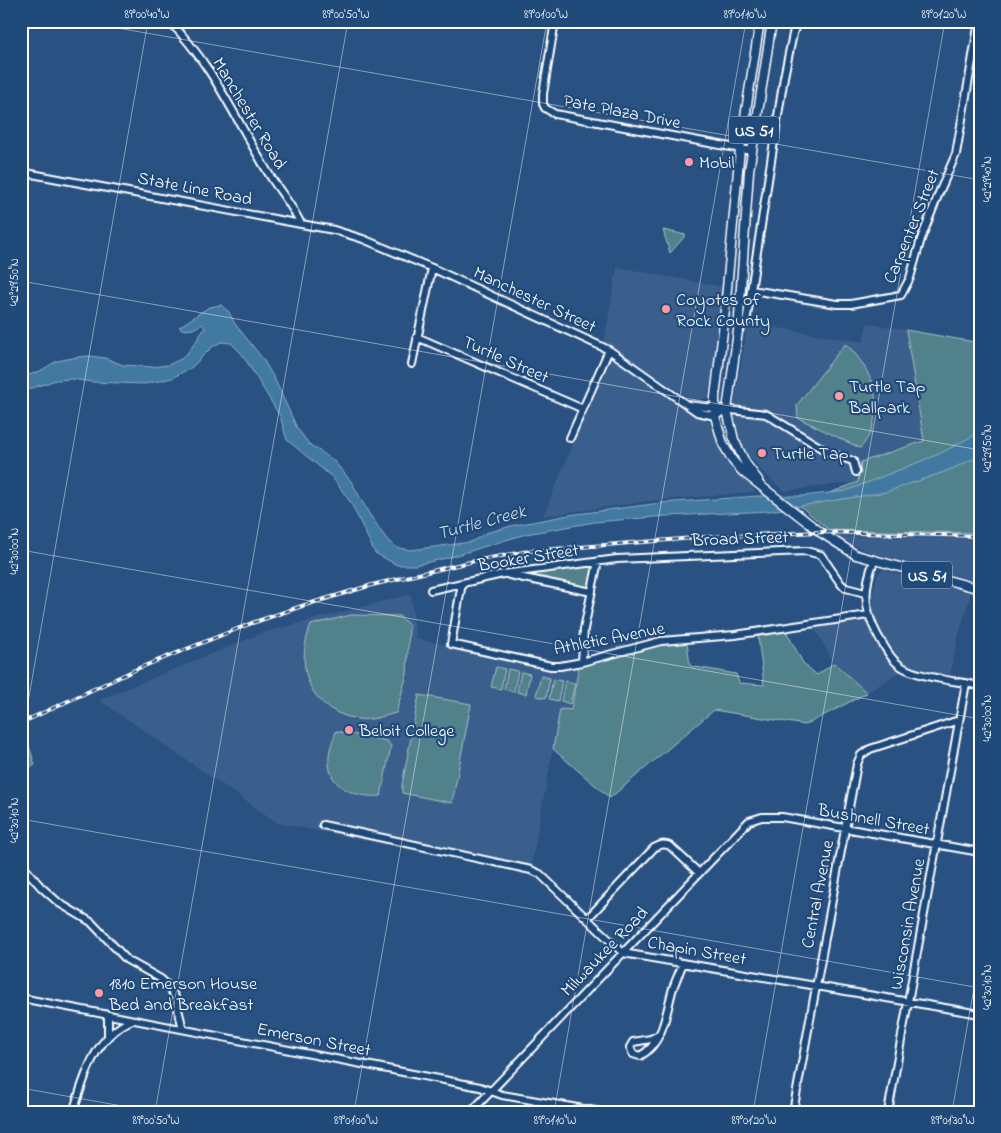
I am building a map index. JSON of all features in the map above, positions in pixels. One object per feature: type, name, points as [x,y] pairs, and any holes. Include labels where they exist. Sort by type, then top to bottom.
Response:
[{"type":"main road","name":"US 51","points":[[760,21],[740,149],[715,407],[718,430],[726,451],[743,472],[820,532],[856,556],[980,589]]},
{"type":"main road","name":"US 51","points":[[764,488],[746,464],[734,440],[727,410],[738,331],[752,151],[772,21]]},
{"type":"street","name":"Manchester Road","points":[[168,21],[186,40],[214,80],[239,120],[272,180],[294,209],[301,224]]},
{"type":"street","name":"Pate Plaza Drive","points":[[555,21],[543,94],[543,104],[549,111],[555,114],[752,151]]},
{"type":"street","points":[[738,331],[746,323],[784,77],[797,21]]},
{"type":"street","name":"Carpenter Street","points":[[752,290],[837,304],[863,302],[901,295],[910,278],[921,239],[956,154],[979,21]]},
{"type":"street","name":"State Line Road","points":[[21,172],[334,230],[363,239]]},
{"type":"street","name":"Manchester Street","points":[[363,239],[432,268],[609,350],[684,404],[697,412],[716,416]]},
{"type":"street","points":[[412,364],[432,268]]},
{"type":"street","name":"Turtle Street","points":[[417,337],[583,409]]},
{"type":"street","points":[[570,438],[609,350]]},
{"type":"street","name":"Manchester Street","points":[[684,404],[766,414],[831,454],[853,461],[856,472]]},
{"type":"street","points":[[716,416],[727,410]]},
{"type":"street","name":"Broad Street","points":[[598,561],[811,551],[821,555],[841,584],[846,588],[865,593]]},
{"type":"street","points":[[582,662],[584,629],[598,561]]},
{"type":"street","name":"Booker Street","points":[[462,582],[502,574],[598,561]]},
{"type":"street","points":[[874,561],[865,593],[868,614],[873,629],[892,658],[902,667],[913,672],[980,686]]},
{"type":"street","points":[[502,574],[592,592]]},
{"type":"street","points":[[431,590],[462,582]]},
{"type":"street","name":"Athletic Avenue","points":[[462,582],[451,644],[556,666],[582,662],[661,641],[735,635],[868,614]]},
{"type":"street","name":"Wisconsin Avenue","points":[[888,1112],[966,683]]},
{"type":"street","name":"Central Avenue","points":[[793,1112],[857,764],[861,755],[870,749],[959,720]]},
{"type":"street","name":"Bushnell Street","points":[[762,816],[782,817],[980,852]]},
{"type":"street","name":"Milwaukee Road","points":[[471,1112],[742,827],[749,821],[762,816]]},
{"type":"street","name":"Chapin Street","points":[[323,825],[531,870],[540,874],[623,953],[980,1014]]},
{"type":"street","points":[[587,919],[654,848],[662,844],[670,846],[699,873]]},
{"type":"street","points":[[21,864],[41,887],[59,903],[90,922],[127,960],[161,979],[169,987],[175,997],[183,1029]]},
{"type":"street","points":[[659,1034],[662,1030],[673,986],[683,963]]},
{"type":"street","name":"Emerson Street","points":[[21,998],[600,1112]]},
{"type":"street","points":[[108,1015],[108,1035]]},
{"type":"street","points":[[73,1112],[87,1070],[98,1046],[122,1024],[133,1020]]},
{"type":"shaded area","points":[[617,267],[723,287],[717,342],[707,397],[701,400],[691,399],[604,343]]},
{"type":"shaded area","points":[[221,305],[229,312],[235,324],[263,359],[297,428],[309,444],[333,460],[351,481],[368,512],[388,541],[398,548],[411,550],[471,542],[486,533],[511,526],[569,515],[661,503],[759,496],[803,496],[846,491],[939,454],[980,432],[980,456],[947,471],[886,492],[770,511],[595,522],[526,534],[447,558],[415,565],[397,565],[375,553],[351,503],[332,477],[287,440],[280,416],[242,354],[231,343],[221,342],[212,347],[192,367],[172,378],[145,384],[92,382],[72,379],[56,380],[21,392],[21,378],[40,371],[57,361],[78,357],[105,358],[123,365],[152,367],[168,365],[181,359],[190,350],[205,328],[202,324],[193,329],[184,330],[179,327],[209,307]]},
{"type":"shaded area","points":[[748,323],[863,342],[867,323],[906,330],[925,441],[861,462],[858,482],[784,491],[749,456],[740,441],[734,420],[735,400]]},
{"type":"shaded area","points":[[613,359],[622,362],[693,414],[712,423],[721,444],[755,492],[649,501],[543,516],[574,442]]},
{"type":"shaded area","points":[[836,536],[980,539],[980,582],[875,554]]},
{"type":"shaded area","points":[[882,570],[971,593],[950,675],[916,669],[905,665],[901,671],[867,693],[834,663],[813,626],[873,617],[874,587],[878,574]]},
{"type":"shaded area","name":"Beloit College","points":[[411,594],[416,639],[448,645],[448,648],[551,670],[579,666],[571,711],[560,709],[530,873],[278,823],[99,700],[262,633]]},
{"type":"green space","points":[[663,230],[686,235],[670,253]]},
{"type":"green space","points":[[906,330],[980,343],[980,533],[829,530],[799,505],[858,482],[861,462],[924,441]]},
{"type":"green space","name":"Turtle Tap Ballpark","points":[[844,345],[847,345],[861,362],[874,389],[874,421],[867,439],[860,448],[798,418],[797,405]]},
{"type":"green space","points":[[589,566],[593,571],[587,587],[533,576],[536,574]]},
{"type":"green space","points":[[351,615],[399,616],[409,625],[407,674],[396,713],[367,719],[358,719],[341,714],[328,707],[317,697],[310,685],[305,671],[304,656],[311,625]]},
{"type":"green space","points":[[786,631],[803,663],[817,675],[834,663],[867,693],[805,725],[714,710],[610,798],[553,749],[560,709],[571,710],[579,666],[659,645],[687,642],[690,666],[736,674],[739,683],[764,685],[758,636]]},
{"type":"green space","points":[[496,667],[505,669],[501,689],[491,687]]},
{"type":"green space","points":[[508,669],[518,671],[514,692],[504,689]]},
{"type":"green space","points":[[521,672],[530,674],[526,694],[517,692]]},
{"type":"green space","points":[[541,676],[550,678],[546,698],[536,696]]},
{"type":"green space","points":[[553,679],[562,681],[558,701],[549,699]]},
{"type":"green space","points":[[565,681],[575,683],[570,704],[561,701]]},
{"type":"green space","points":[[419,695],[471,704],[452,803],[402,793]]},
{"type":"green space","points":[[336,731],[387,741],[391,746],[381,796],[354,793],[346,790],[334,779],[330,771],[329,758]]},
{"type":"green space","points":[[29,746],[35,765],[26,768],[21,748]]},
{"type":"railway","points":[[21,723],[139,668],[252,623],[372,585],[474,561],[529,551],[707,537],[820,532],[980,536]]},
{"type":"place","name":"Mobil","points":[[689,162]]},
{"type":"place","name":"Coyotes of Rock County","points":[[666,309]]},
{"type":"place","name":"Turtle Tap Ballpark","points":[[839,396]]},
{"type":"place","name":"Turtle Tap","points":[[762,453]]},
{"type":"place","name":"Beloit College","points":[[349,730]]},
{"type":"place","name":"1810 Emerson House Bed and Breakfast","points":[[99,993]]},
{"type":"water label","name":"Turtle Creek","points":[[481,521]]}]
